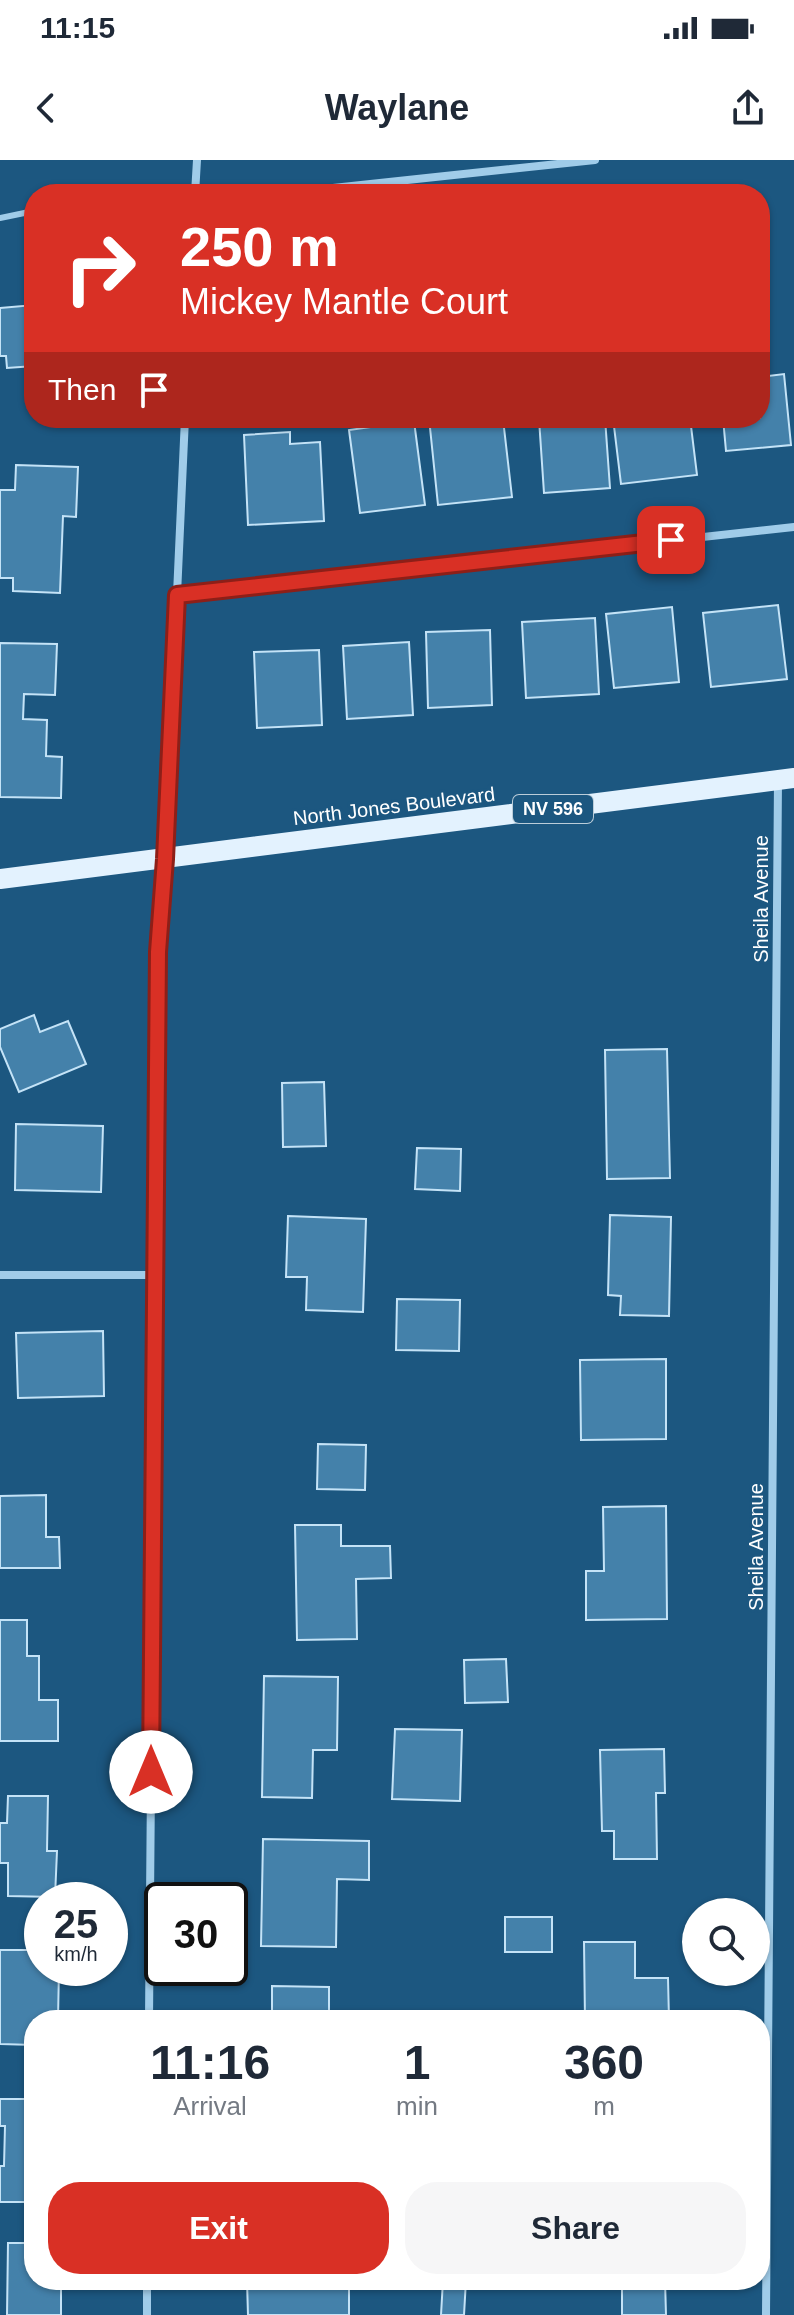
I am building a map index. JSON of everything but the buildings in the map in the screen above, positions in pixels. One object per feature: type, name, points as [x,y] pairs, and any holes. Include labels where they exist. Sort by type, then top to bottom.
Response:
[{"type":"main road","name":"North Jones Boulevard","points":[[0,879],[786,779]]},
{"type":"street","points":[[196,184],[197,160]]},
{"type":"street","points":[[371,184],[595,160]]},
{"type":"street","points":[[149,2010],[158,952],[185,428]]},
{"type":"street","points":[[177,595],[794,527]]},
{"type":"street","name":"Sheila Avenue","points":[[770,2010],[786,779]]},
{"type":"street","points":[[0,1275],[155,1275]]},
{"type":"street","points":[[147,2290],[147,2315]]},
{"type":"street","name":"Sheila Avenue","points":[[766,2290],[766,2315]]},
{"type":"lane","points":[[0,218],[24,213]]},
{"type":"route","points":[[151,1772],[158,952],[177,595],[671,540]]}]
